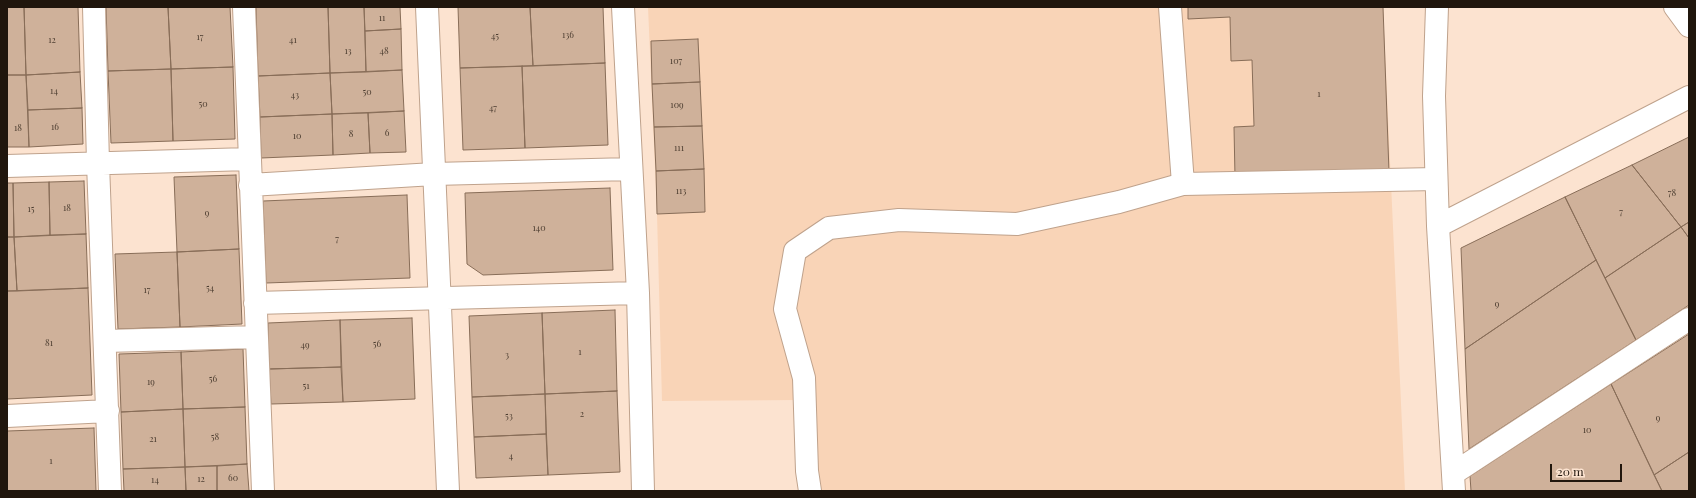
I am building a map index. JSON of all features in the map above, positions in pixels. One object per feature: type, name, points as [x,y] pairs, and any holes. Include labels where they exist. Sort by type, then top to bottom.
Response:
[{"type":"street","points":[[94,7],[110,491]]},
{"type":"street","points":[[244,7],[263,491]]},
{"type":"street","points":[[427,7],[448,491]]},
{"type":"street","points":[[624,7],[638,293],[643,491]]},
{"type":"street","points":[[1170,7],[1183,184]]},
{"type":"street","points":[[1437,7],[1434,96],[1436,179],[1454,482]]},
{"type":"street","points":[[1675,7],[1689,26]]},
{"type":"street","points":[[1438,226],[1689,97]]},
{"type":"street","points":[[7,166],[249,158]]},
{"type":"street","points":[[250,185],[434,174],[631,169]]},
{"type":"street","points":[[810,491],[807,471],[804,378],[785,309],[795,251],[829,228],[899,220],[1017,224],[1119,202],[1183,184],[1436,179]]},
{"type":"street","points":[[255,304],[638,293]]},
{"type":"street","points":[[1454,482],[1689,319]]},
{"type":"street","points":[[105,341],[256,337]]},
{"type":"street","points":[[7,416],[108,411]]},
{"type":"shaded area","points":[[648,7],[1383,7],[1405,491],[813,491],[798,400],[662,401],[657,214]]},
{"type":"building","points":[[7,7],[24,7],[26,75],[7,75]]},
{"type":"building","points":[[24,7],[78,7],[80,72],[26,75]]},
{"type":"building","points":[[106,7],[168,7],[171,69],[108,71]]},
{"type":"building","points":[[168,7],[230,7],[233,67],[171,69]]},
{"type":"building","points":[[256,7],[328,7],[330,73],[258,76]]},
{"type":"building","points":[[328,7],[364,7],[366,72],[330,73]]},
{"type":"building","points":[[364,7],[400,7],[401,29],[365,31]]},
{"type":"building","points":[[458,7],[530,7],[533,66],[460,68]]},
{"type":"building","points":[[530,7],[603,7],[605,63],[533,66]]},
{"type":"building","points":[[1188,7],[1383,7],[1389,172],[1235,177],[1234,127],[1254,126],[1252,60],[1231,61],[1230,17],[1188,19]]},
{"type":"building","points":[[401,29],[402,70],[366,72],[365,31]]},
{"type":"building","points":[[698,39],[700,82],[652,84],[651,41]]},
{"type":"building","points":[[605,63],[608,145],[525,148],[522,66]]},
{"type":"building","points":[[522,66],[525,148],[463,150],[460,68]]},
{"type":"building","points":[[233,67],[235,139],[173,141],[171,69]]},
{"type":"building","points":[[171,69],[173,141],[111,143],[108,71]]},
{"type":"building","points":[[402,70],[404,111],[332,114],[330,73]]},
{"type":"building","points":[[80,72],[82,108],[28,110],[26,75]]},
{"type":"building","points":[[330,73],[332,114],[260,117],[258,76]]},
{"type":"building","points":[[7,75],[26,75],[29,147],[7,147]]},
{"type":"building","points":[[700,82],[702,126],[654,127],[652,84]]},
{"type":"building","points":[[82,108],[83,144],[29,147],[28,110]]},
{"type":"building","points":[[404,111],[406,152],[370,153],[368,113]]},
{"type":"building","points":[[368,113],[370,153],[333,155],[332,114]]},
{"type":"building","points":[[332,114],[333,155],[261,158],[260,117]]},
{"type":"building","points":[[702,126],[704,169],[656,171],[654,127]]},
{"type":"building","points":[[1689,137],[1689,222],[1681,227],[1632,165]]},
{"type":"building","points":[[1632,165],[1681,227],[1605,278],[1565,197]]},
{"type":"building","points":[[704,169],[705,212],[657,214],[656,171]]},
{"type":"building","points":[[236,175],[239,249],[177,252],[174,177]]},
{"type":"building","points":[[84,181],[86,234],[50,235],[49,182]]},
{"type":"building","points":[[49,182],[50,235],[14,237],[13,183]]},
{"type":"building","points":[[7,183],[13,183],[14,237],[7,237]]},
{"type":"building","points":[[610,188],[613,270],[483,275],[467,264],[465,193]]},
{"type":"building","points":[[407,195],[410,278],[266,283],[263,201]]},
{"type":"building","points":[[1565,197],[1596,260],[1465,349],[1461,248]]},
{"type":"building","points":[[1689,222],[1689,238],[1681,227]]},
{"type":"building","points":[[1681,227],[1689,238],[1689,305],[1636,340],[1605,278]]},
{"type":"building","points":[[86,234],[88,288],[17,291],[14,237]]},
{"type":"building","points":[[7,237],[14,237],[17,291],[7,291]]},
{"type":"building","points":[[239,249],[242,324],[180,327],[177,252]]},
{"type":"building","points":[[177,252],[180,327],[118,329],[115,254]]},
{"type":"building","points":[[1596,260],[1636,340],[1469,449],[1465,349]]},
{"type":"building","points":[[88,288],[92,395],[7,399],[7,291]]},
{"type":"building","points":[[615,310],[617,391],[545,394],[542,313]]},
{"type":"building","points":[[542,313],[545,394],[472,397],[469,316]]},
{"type":"building","points":[[412,318],[415,399],[343,402],[340,320]]},
{"type":"building","points":[[340,320],[341,367],[269,369],[268,323]]},
{"type":"building","points":[[1689,334],[1689,452],[1654,475],[1611,384]]},
{"type":"building","points":[[243,349],[245,407],[183,409],[181,352]]},
{"type":"building","points":[[181,352],[183,409],[121,412],[119,354]]},
{"type":"building","points":[[341,367],[343,402],[271,404],[269,369]]},
{"type":"building","points":[[1611,384],[1662,491],[1471,491],[1470,476]]},
{"type":"building","points":[[617,391],[620,472],[548,475],[545,394]]},
{"type":"building","points":[[545,394],[546,434],[474,437],[472,397]]},
{"type":"building","points":[[245,407],[247,464],[185,467],[183,409]]},
{"type":"building","points":[[183,409],[185,467],[123,469],[121,412]]},
{"type":"building","points":[[94,428],[96,491],[7,491],[7,431]]},
{"type":"building","points":[[546,434],[548,475],[476,478],[474,437]]},
{"type":"building","points":[[1689,452],[1689,491],[1662,491],[1654,475]]},
{"type":"building","points":[[247,464],[249,491],[217,491],[217,466]]},
{"type":"building","points":[[217,466],[217,491],[186,491],[185,467]]},
{"type":"building","points":[[185,467],[186,491],[124,491],[123,469]]}]
